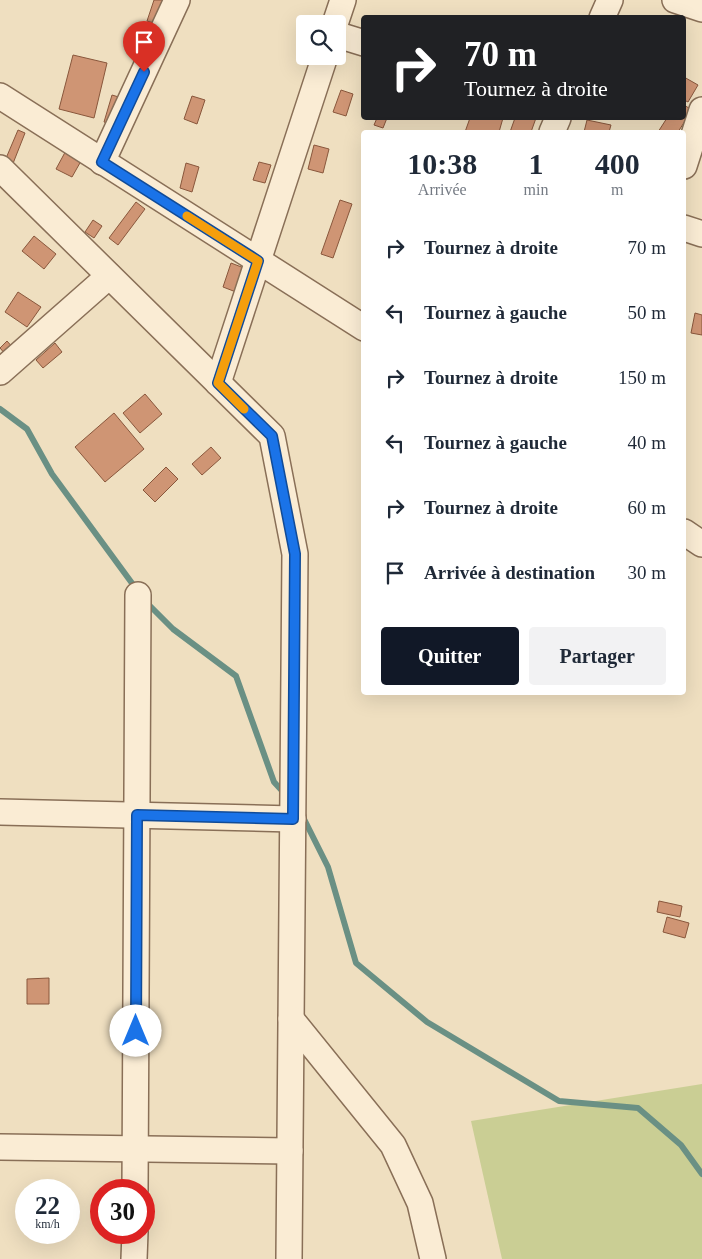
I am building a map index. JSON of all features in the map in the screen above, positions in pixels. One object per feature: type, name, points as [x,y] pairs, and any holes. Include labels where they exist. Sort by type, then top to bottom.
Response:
[{"type":"street","points":[[102,162],[178,0]]},
{"type":"street","points":[[338,15],[343,0]]},
{"type":"street","points":[[603,15],[610,0]]},
{"type":"street","points":[[674,0],[702,9]]},
{"type":"street","points":[[346,37],[361,42]]},
{"type":"street","points":[[218,383],[321,65]]},
{"type":"street","points":[[0,96],[361,326]]},
{"type":"street","points":[[686,160],[702,110]]},
{"type":"street","points":[[0,168],[272,436],[295,554],[289,1259]]},
{"type":"street","points":[[686,229],[702,234]]},
{"type":"street","points":[[0,372],[109,276]]},
{"type":"street","points":[[686,533],[702,544]]},
{"type":"street","points":[[135,1179],[138,595]]},
{"type":"street","points":[[0,812],[293,819]]},
{"type":"street","points":[[291,1019],[392,1145],[420,1203],[433,1259]]},
{"type":"street","points":[[0,1147],[290,1151]]},
{"type":"street","points":[[134,1244],[134,1259]]},
{"type":"green space","points":[[702,1084],[702,1259],[502,1259],[471,1121]]},
{"type":"building","points":[[154,0],[165,0],[157,24],[147,21]]},
{"type":"building","points":[[73,55],[107,63],[94,118],[59,109]]},
{"type":"building","points":[[686,78],[698,85],[688,102],[686,101]]},
{"type":"building","points":[[341,90],[353,94],[346,116],[333,112]]},
{"type":"building","points":[[112,95],[122,98],[113,125],[104,122]]},
{"type":"building","points":[[192,96],[205,100],[197,124],[184,119]]},
{"type":"building","points":[[686,106],[692,110],[686,119]]},
{"type":"building","points":[[376,120],[386,120],[383,128],[374,125]]},
{"type":"building","points":[[469,120],[502,120],[500,130],[466,130]]},
{"type":"building","points":[[514,120],[535,120],[532,130],[511,130]]},
{"type":"building","points":[[587,120],[611,125],[610,130],[584,130]]},
{"type":"building","points":[[666,120],[686,120],[679,130],[659,130]]},
{"type":"building","points":[[18,130],[25,133],[12,166],[4,163]]},
{"type":"building","points":[[69,145],[85,154],[72,177],[56,169]]},
{"type":"building","points":[[314,145],[329,149],[323,173],[308,169]]},
{"type":"building","points":[[259,162],[271,165],[265,183],[253,180]]},
{"type":"building","points":[[186,163],[199,167],[192,192],[180,188]]},
{"type":"building","points":[[340,200],[352,204],[333,258],[321,254]]},
{"type":"building","points":[[136,202],[145,209],[118,245],[109,238]]},
{"type":"building","points":[[93,220],[102,226],[94,238],[85,232]]},
{"type":"building","points":[[34,236],[56,254],[44,269],[22,251]]},
{"type":"building","points":[[231,263],[244,268],[236,292],[223,287]]},
{"type":"building","points":[[18,292],[41,307],[27,327],[5,312]]},
{"type":"building","points":[[695,313],[702,315],[702,335],[691,333]]},
{"type":"building","points":[[7,341],[14,349],[6,355],[0,348]]},
{"type":"building","points":[[55,343],[62,352],[43,368],[36,360]]},
{"type":"building","points":[[145,394],[162,414],[140,433],[123,413]]},
{"type":"building","points":[[114,413],[144,449],[105,482],[75,447]]},
{"type":"building","points":[[211,447],[221,458],[202,475],[192,464]]},
{"type":"building","points":[[166,467],[178,479],[155,502],[143,490]]},
{"type":"building","points":[[659,901],[682,906],[680,917],[657,912]]},
{"type":"building","points":[[667,917],[689,923],[685,938],[663,932]]},
{"type":"building","points":[[49,978],[49,1004],[27,1004],[27,979]]},
{"type":"waterway","points":[[0,409],[27,429],[52,474],[137,590]]},
{"type":"waterway","points":[[146,602],[173,629],[236,676],[274,782],[285,794]]},
{"type":"waterway","points":[[302,815],[328,867],[356,963],[427,1022],[559,1101],[638,1108],[681,1145],[702,1174]]},
{"type":"slow traffic","points":[[187,216],[258,261],[218,383],[244,409]]},
{"type":"route","points":[[136,1031],[137,815],[293,819],[295,554],[272,436],[218,383],[258,261],[102,162],[144,72]]}]
